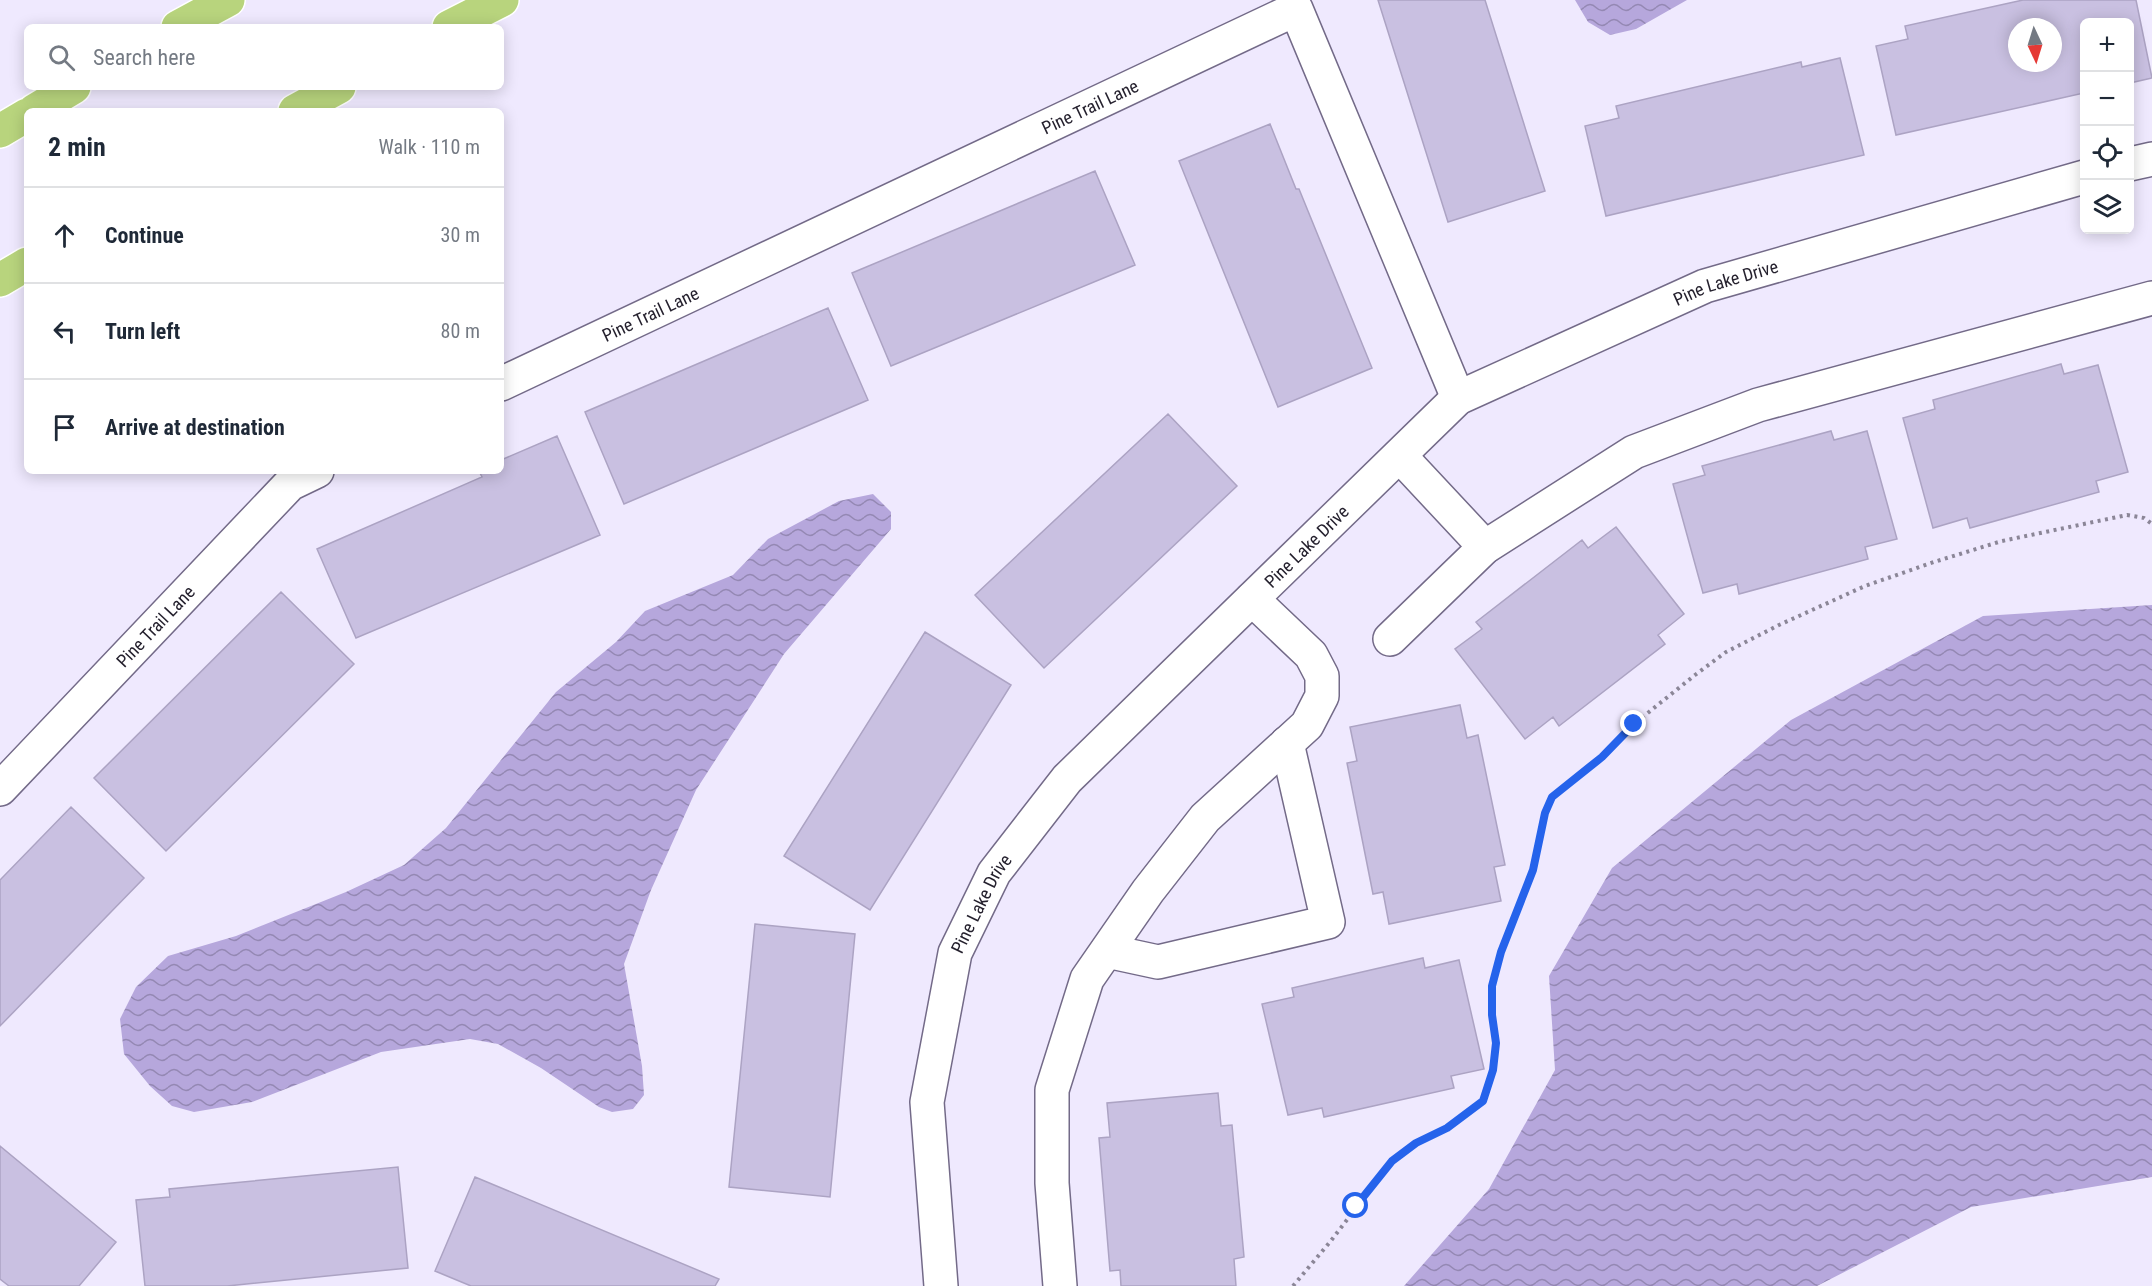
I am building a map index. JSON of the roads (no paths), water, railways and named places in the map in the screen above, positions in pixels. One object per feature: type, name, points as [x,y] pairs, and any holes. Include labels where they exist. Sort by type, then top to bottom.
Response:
[{"type":"highway","points":[[184,24],[228,0]]},
{"type":"highway","points":[[455,24],[502,0]]},
{"type":"highway","points":[[39,108],[69,90]]},
{"type":"highway","points":[[300,108],[334,90]]},
{"type":"highway","points":[[0,131],[24,117]]},
{"type":"highway","points":[[0,280],[24,266]]},
{"type":"street","name":"Pine Trail Lane","points":[[504,383],[1296,9],[1458,398]]},
{"type":"street","points":[[2134,163],[2152,159]]},
{"type":"street","name":"Pine Lake Drive","points":[[941,1286],[927,1102],[955,953],[994,873],[1067,779],[1458,398],[1706,286],[2080,178]]},
{"type":"street","points":[[1390,639],[1485,546],[1634,452],[1758,405],[2152,298]]},
{"type":"street","points":[[1400,456],[1485,546]]},
{"type":"street","name":"Pine Trail Lane","points":[[0,789],[290,484],[311,474]]},
{"type":"street","points":[[1060,1286],[1052,1184],[1052,1090],[1087,980],[1148,891],[1205,818],[1308,725],[1322,696],[1322,676],[1311,655],[1252,599]]},
{"type":"street","points":[[1107,951],[1158,962],[1328,922],[1287,743]]},
{"type":"water","points":[[1575,0],[1687,0],[1636,29],[1610,35],[1588,22]]},
{"type":"water","points":[[873,494],[891,512],[891,529],[784,654],[696,790],[651,890],[624,964],[642,1066],[644,1095],[633,1109],[612,1112],[599,1107],[541,1068],[498,1044],[470,1039],[381,1052],[252,1102],[194,1112],[172,1106],[150,1086],[124,1054],[120,1019],[136,987],[168,956],[236,936],[346,892],[404,865],[446,828],[556,692],[616,642],[645,611],[733,575],[768,539],[839,501]]},
{"type":"water","points":[[2152,605],[2152,1177],[1971,1207],[1817,1286],[1404,1286],[1489,1189],[1555,1070],[1549,976],[1612,868],[1791,720],[1983,616]]}]
